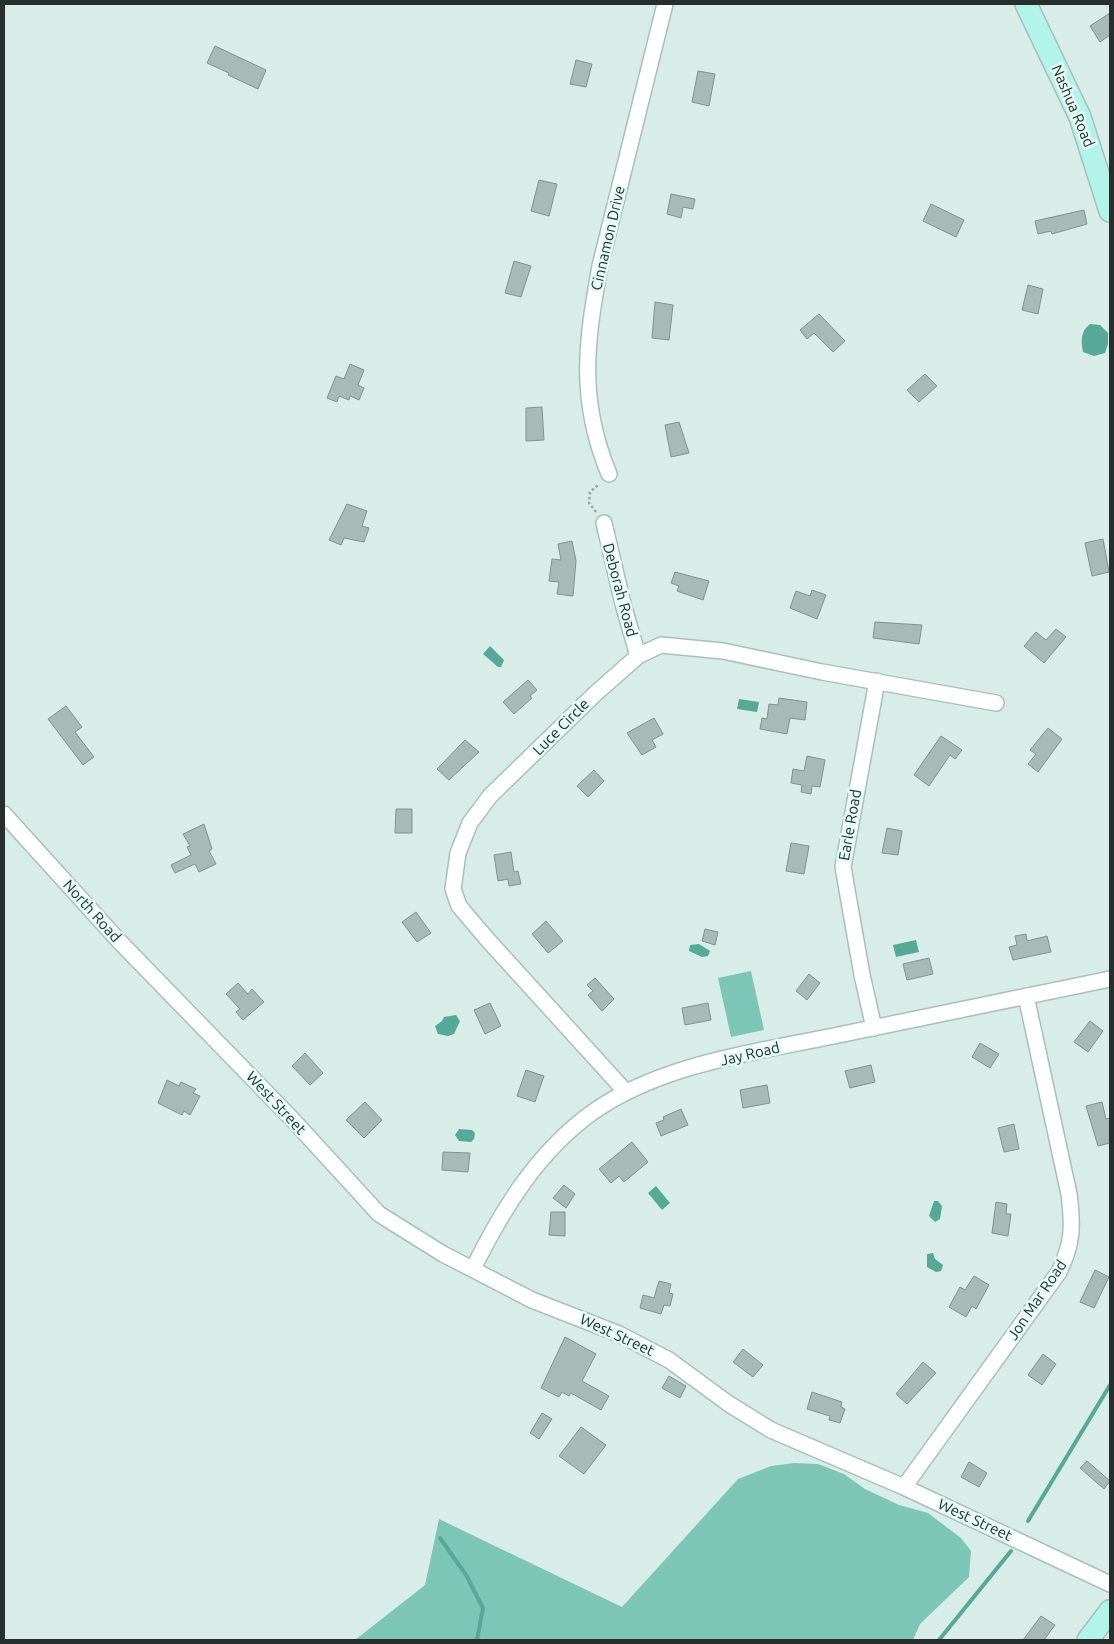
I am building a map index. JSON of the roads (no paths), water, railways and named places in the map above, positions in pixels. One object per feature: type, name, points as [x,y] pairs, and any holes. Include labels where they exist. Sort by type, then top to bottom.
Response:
[{"type":"main road","name":"Nashua Road","points":[[1031,5],[1080,117],[1110,211]]},
{"type":"main road","points":[[1088,1640],[1110,1611]]},
{"type":"street","name":"Cinnamon Drive","points":[[609,474],[596,443],[590,416],[588,348],[593,306],[600,266],[665,4]]},
{"type":"street","name":"Deborah Road","points":[[604,524],[623,604],[638,656]]},
{"type":"street","name":"Luce Circle","points":[[626,1092],[459,906],[452,889],[458,853],[470,823],[490,796],[596,693],[638,656],[661,645],[723,651],[996,702]]},
{"type":"street","name":"Earle Road","points":[[874,1028],[842,867],[878,681]]},
{"type":"street","name":"North Road","points":[[4,814],[118,941],[182,1006]]},
{"type":"street","name":"Jay Road","points":[[473,1269],[499,1218],[550,1151],[593,1112],[626,1092],[655,1079],[711,1063],[1110,979]]},
{"type":"street","name":"Jon Mar Road","points":[[904,1487],[1059,1272],[1068,1253],[1072,1222],[1069,1194],[1026,996]]},
{"type":"street","name":"West Street","points":[[182,1006],[293,1120],[379,1214],[443,1254],[532,1300],[619,1334],[669,1360],[729,1404],[771,1430],[904,1487],[1110,1584]]},
{"type":"waterway","points":[[1028,1521],[1110,1385]]},
{"type":"waterway","points":[[440,1538],[466,1575],[483,1608],[477,1640]]},
{"type":"waterway","points":[[939,1640],[1011,1551]]}]
